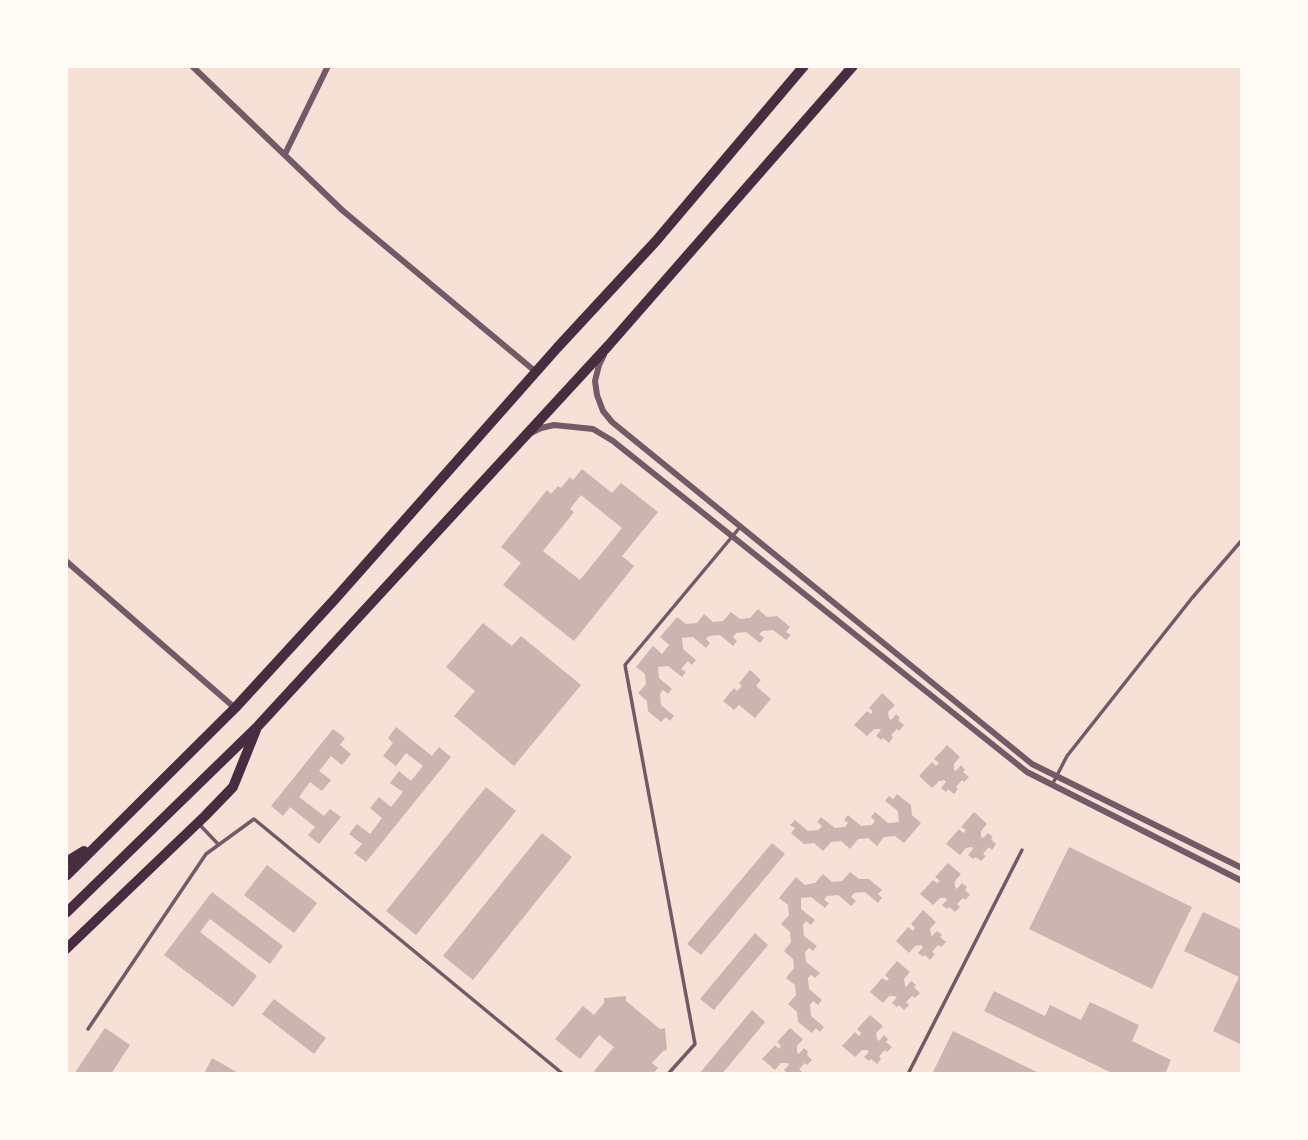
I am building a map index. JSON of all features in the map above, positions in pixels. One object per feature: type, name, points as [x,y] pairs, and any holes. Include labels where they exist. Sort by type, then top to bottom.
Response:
[{"type":"main road","points":[[66,876],[235,708],[335,599],[656,241],[804,66]]},
{"type":"main road","points":[[66,913],[258,726],[608,346],[853,66]]},
{"type":"main road","points":[[66,949],[233,787],[258,726]]},
{"type":"main road","points":[[66,862],[100,841]]},
{"type":"street","points":[[192,66],[342,210],[536,372]]},
{"type":"street","points":[[285,154],[328,66]]},
{"type":"street","points":[[608,346],[595,381],[603,411],[612,422],[1032,764],[1241,868]]},
{"type":"street","points":[[526,435],[554,425],[593,429],[624,450],[1027,772],[1241,881]]},
{"type":"street","points":[[66,561],[235,708]]},
{"type":"lane","points":[[668,1073],[695,1044],[625,665],[741,526]]},
{"type":"lane","points":[[1052,785],[1075,746],[1241,540]]},
{"type":"lane","points":[[88,1029],[206,854],[254,819],[563,1073]]},
{"type":"lane","points":[[198,822],[219,845]]},
{"type":"lane","points":[[908,1073],[1021,850]]},
{"type":"building","points":[[582,469],[612,493],[621,483],[658,512],[622,556],[634,566],[574,641],[503,585],[521,563],[501,547],[547,490],[551,494],[558,486],[561,488],[570,477],[573,480]],"holes":[[[581,495],[622,528],[580,580],[543,551],[574,512],[570,509]]]},
{"type":"building","points":[[758,609],[767,617],[777,616],[790,627],[786,632],[791,635],[786,640],[773,630],[763,631],[759,634],[764,638],[760,643],[746,632],[736,633],[733,637],[737,641],[733,646],[720,635],[709,636],[706,639],[710,643],[706,648],[693,637],[682,638],[683,649],[696,660],[692,665],[688,661],[681,669],[686,672],[682,677],[668,666],[658,667],[659,678],[672,689],[668,694],[663,690],[660,694],[661,705],[674,716],[670,721],[666,717],[661,722],[648,711],[647,701],[638,693],[646,684],[645,674],[636,667],[653,646],[662,654],[669,645],[660,637],[677,617],[686,624],[697,623],[704,614],[713,622],[723,621],[731,612],[740,619],[750,618]]},
{"type":"building","points":[[483,623],[512,646],[521,636],[581,685],[514,766],[454,716],[475,691],[446,667]]},
{"type":"building","points":[[750,670],[761,680],[756,686],[771,699],[755,718],[739,705],[734,710],[723,701],[734,688],[737,691],[742,686],[739,683]]},
{"type":"building","points":[[882,693],[895,705],[888,712],[889,718],[891,720],[896,714],[904,725],[891,735],[893,737],[889,743],[876,736],[881,730],[874,729],[867,736],[854,725],[867,711],[871,714],[873,712],[869,708]]},
{"type":"building","points":[[396,727],[432,756],[439,747],[451,757],[366,862],[354,853],[362,844],[349,834],[357,824],[370,834],[382,818],[370,808],[379,797],[391,807],[403,792],[390,783],[399,771],[411,781],[423,766],[406,753],[396,766],[383,756],[393,743],[388,738]]},
{"type":"building","points":[[333,729],[345,738],[340,745],[351,754],[342,765],[331,756],[319,771],[331,780],[322,791],[310,782],[299,797],[324,816],[330,809],[341,817],[319,844],[308,835],[315,827],[290,807],[283,816],[271,806]]},
{"type":"building","points":[[947,745],[960,757],[954,764],[954,770],[961,765],[965,770],[963,772],[969,777],[964,782],[962,780],[954,794],[941,788],[946,782],[944,780],[932,788],[919,776],[932,762],[936,766],[939,763],[934,759]]},
{"type":"building","points":[[486,787],[516,811],[416,935],[386,911]]},
{"type":"building","points":[[897,794],[911,805],[912,815],[921,823],[904,843],[895,836],[884,837],[877,846],[868,838],[858,839],[850,849],[841,841],[831,842],[823,851],[814,843],[804,844],[791,833],[795,828],[790,825],[795,820],[808,831],[818,830],[822,826],[817,822],[821,817],[835,828],[845,827],[848,823],[844,820],[848,815],[861,826],[872,825],[875,821],[871,817],[875,812],[888,823],[899,822],[898,811],[885,801],[889,796],[893,799]]},
{"type":"building","points":[[974,812],[987,824],[981,831],[981,837],[988,833],[996,844],[992,850],[989,847],[981,861],[968,855],[972,847],[966,848],[960,855],[946,844],[959,829],[963,833],[966,830],[961,827]]},
{"type":"building","points":[[542,833],[572,857],[473,980],[443,956]]},
{"type":"building","points":[[772,843],[785,854],[701,955],[687,944]]},
{"type":"building","points":[[1069,847],[1192,907],[1152,989],[1029,929]]},
{"type":"building","points":[[948,863],[961,874],[955,881],[955,887],[957,889],[962,883],[970,895],[957,904],[960,907],[955,912],[942,905],[946,898],[940,898],[933,905],[920,894],[933,880],[937,883],[940,881],[935,877]]},
{"type":"building","points":[[267,865],[317,903],[294,933],[244,895]]},
{"type":"building","points":[[850,872],[859,879],[869,879],[882,890],[878,894],[882,898],[878,903],[865,892],[854,893],[851,897],[856,901],[851,906],[838,895],[827,896],[824,900],[829,903],[825,908],[811,897],[801,898],[801,909],[815,920],[811,925],[806,921],[803,925],[804,936],[817,946],[813,951],[809,948],[805,952],[806,962],[820,973],[815,978],[811,975],[808,978],[809,989],[822,1000],[818,1005],[813,1001],[810,1005],[811,1016],[824,1027],[820,1032],[816,1028],[812,1033],[798,1022],[797,1012],[788,1004],[796,995],[795,985],[786,978],[794,968],[793,959],[784,951],[791,942],[790,932],[781,924],[789,915],[788,905],[779,898],[796,877],[805,885],[815,883],[823,874],[832,882],[842,881]]},
{"type":"building","points":[[212,892],[283,946],[270,964],[210,919],[200,932],[257,976],[233,1007],[164,955]]},
{"type":"building","points":[[923,910],[936,922],[930,929],[931,935],[937,931],[946,942],[941,947],[938,945],[930,960],[918,953],[923,947],[921,945],[915,946],[909,953],[896,941],[908,927],[913,931],[915,928],[911,924]]},
{"type":"building","points":[[1203,912],[1242,930],[1242,1045],[1213,1031],[1239,977],[1184,951]]},
{"type":"building","points":[[755,933],[768,945],[714,1010],[700,999]]},
{"type":"building","points":[[897,961],[910,972],[904,979],[906,987],[911,981],[920,993],[906,1002],[909,1005],[904,1010],[892,1003],[897,997],[889,996],[883,1003],[870,992],[882,978],[887,981],[889,979],[885,975]]},
{"type":"building","points":[[994,991],[1045,1016],[1050,1005],[1081,1020],[1090,1002],[1139,1025],[1132,1041],[1171,1060],[1165,1074],[1114,1074],[984,1011]]},
{"type":"building","points":[[626,996],[626,1001],[660,1029],[665,1028],[667,1050],[652,1063],[658,1068],[653,1074],[597,1074],[594,1071],[614,1047],[599,1035],[580,1059],[555,1039],[583,1006],[594,1015],[604,1003],[604,998]]},
{"type":"building","points":[[274,999],[326,1038],[314,1054],[262,1014]]},
{"type":"building","points":[[752,1010],[765,1022],[722,1074],[699,1074]]},
{"type":"building","points":[[870,1015],[883,1026],[876,1033],[877,1039],[879,1041],[884,1035],[888,1039],[886,1042],[892,1047],[879,1056],[881,1059],[877,1064],[864,1057],[869,1052],[867,1050],[862,1050],[855,1057],[842,1046],[855,1032],[859,1036],[861,1033],[857,1029]]},
{"type":"building","points":[[105,1028],[130,1045],[111,1074],[74,1074]]},
{"type":"building","points":[[790,1028],[803,1039],[797,1046],[797,1052],[799,1054],[804,1048],[812,1060],[799,1069],[802,1072],[800,1074],[788,1074],[784,1070],[789,1065],[787,1063],[781,1063],[775,1070],[762,1059],[775,1045],[779,1049],[781,1046],[777,1042]]},
{"type":"building","points":[[953,1031],[1041,1074],[932,1074]]},
{"type":"building","points":[[212,1058],[240,1074],[204,1074]]}]
